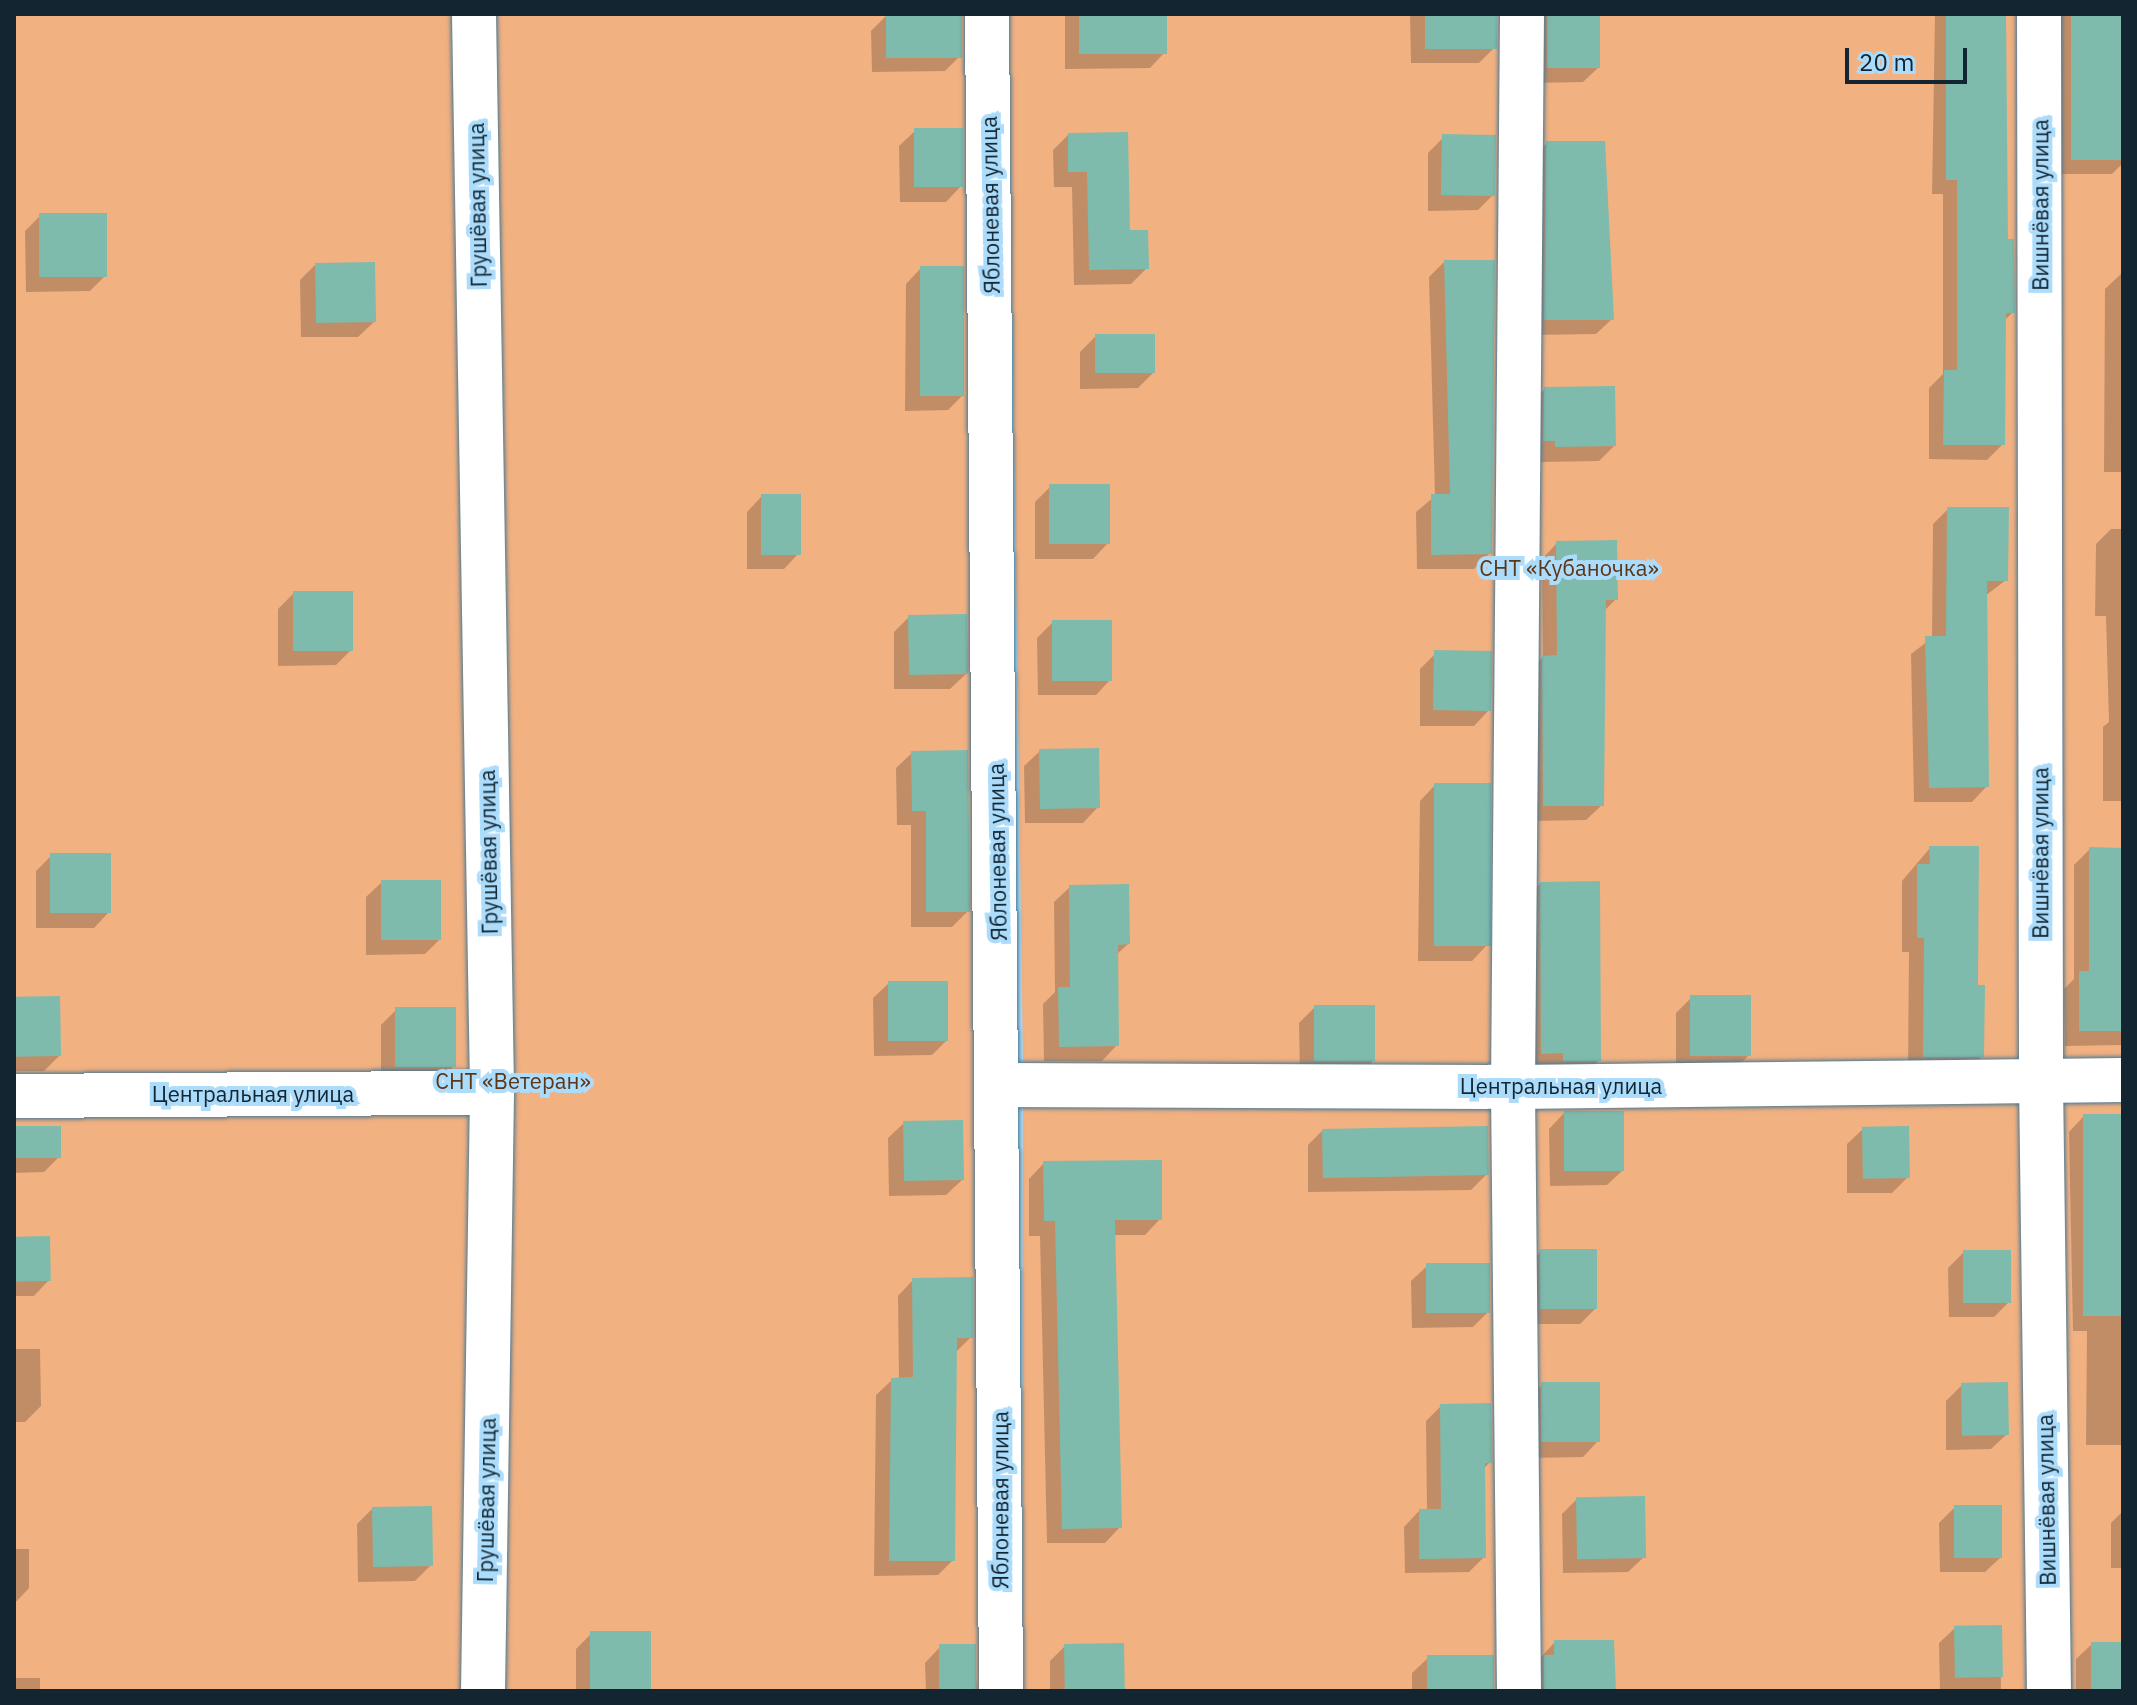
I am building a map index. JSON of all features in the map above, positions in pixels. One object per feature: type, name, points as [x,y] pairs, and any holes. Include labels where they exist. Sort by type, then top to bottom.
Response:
[{"type":"street","name":"Грушёвая улица","points":[[474,14],[492,1093],[483,1691]]},
{"type":"street","name":"Яблоневая улица","points":[[987,14],[1000,1085],[1001,1691]]},
{"type":"street","points":[[1519,1691],[1513,1087],[1522,14]]},
{"type":"street","name":"Вишнёвая улица","points":[[2039,14],[2041,1080],[2049,1691]]},
{"type":"street","name":"Центральная улица","points":[[1000,1085],[1513,1087],[2123,1080]]},
{"type":"street","name":"Центральная улица","points":[[14,1096],[492,1093]]},
{"type":"green space","name":"СНТ «Ветеран»","points":[[14,14],[1000,14],[1000,1691],[14,1691]]},
{"type":"green space","name":"СНТ «Кубаночка»","points":[[1008,14],[2123,14],[2123,1691],[1022,1691],[1023,1063]]},
{"type":"building","points":[[886,14],[962,14],[962,58],[886,58]]},
{"type":"building","points":[[1079,14],[1167,14],[1167,54],[1079,54]]},
{"type":"building","points":[[1425,14],[1497,14],[1497,49],[1425,49]]},
{"type":"building","points":[[1547,14],[1600,14],[1600,68],[1547,68]]},
{"type":"building","points":[[1946,14],[2006,14],[2008,239],[2014,239],[2015,313],[2006,313],[2005,445],[1943,445],[1944,370],[1957,370],[1957,180],[1946,180]]},
{"type":"building","points":[[2071,14],[2123,14],[2123,160],[2071,160]]},
{"type":"building","points":[[914,128],[963,128],[963,187],[914,187]]},
{"type":"building","points":[[1128,132],[1130,230],[1148,230],[1149,269],[1089,270],[1087,172],[1068,172],[1068,133]]},
{"type":"building","points":[[1442,134],[1496,135],[1495,196],[1441,195]]},
{"type":"building","points":[[1546,141],[1605,141],[1614,320],[1544,320]]},
{"type":"building","points":[[39,213],[107,213],[107,277],[39,277]]},
{"type":"building","points":[[1444,260],[1495,260],[1492,554],[1431,555],[1431,494],[1450,494]]},
{"type":"building","points":[[375,262],[376,322],[316,323],[315,263]]},
{"type":"building","points":[[920,266],[964,266],[964,396],[920,396]]},
{"type":"building","points":[[1095,334],[1155,334],[1155,373],[1095,373]]},
{"type":"building","points":[[1615,386],[1616,446],[1555,447],[1555,441],[1543,441],[1544,387]]},
{"type":"building","points":[[1049,484],[1110,484],[1110,544],[1049,544]]},
{"type":"building","points":[[761,494],[801,494],[801,555],[761,555]]},
{"type":"building","points":[[1947,507],[2009,507],[2008,581],[1987,581],[1989,787],[1929,788],[1925,636],[1946,636]]},
{"type":"building","points":[[1617,540],[1618,600],[1606,600],[1604,806],[1543,806],[1542,656],[1557,655],[1556,541]]},
{"type":"building","points":[[293,591],[353,591],[353,651],[293,651]]},
{"type":"building","points":[[967,614],[968,674],[909,675],[908,615]]},
{"type":"building","points":[[1052,620],[1112,620],[1112,681],[1052,681]]},
{"type":"building","points":[[1434,650],[1492,651],[1491,711],[1433,710]]},
{"type":"building","points":[[1099,748],[1100,808],[1040,809],[1039,749]]},
{"type":"building","points":[[968,750],[970,912],[926,912],[926,811],[912,811],[911,751]]},
{"type":"building","points":[[1434,783],[1491,783],[1491,946],[1434,946]]},
{"type":"building","points":[[1929,846],[1979,846],[1978,985],[1985,985],[1984,1057],[1923,1057],[1924,938],[1917,938],[1917,864],[1930,864]]},
{"type":"building","points":[[2089,847],[2123,848],[2123,1031],[2079,1031],[2079,971],[2089,971]]},
{"type":"building","points":[[50,853],[111,853],[111,913],[50,913]]},
{"type":"building","points":[[381,880],[441,880],[441,940],[381,940]]},
{"type":"building","points":[[1600,881],[1601,1061],[1563,1061],[1563,1053],[1541,1054],[1540,882]]},
{"type":"building","points":[[1129,884],[1130,944],[1118,945],[1119,1046],[1059,1047],[1058,987],[1070,987],[1069,885]]},
{"type":"building","points":[[888,981],[948,981],[948,1041],[888,1041]]},
{"type":"building","points":[[1690,995],[1751,995],[1751,1056],[1690,1056]]},
{"type":"building","points":[[60,996],[61,1056],[15,1057],[14,997]]},
{"type":"building","points":[[1314,1005],[1375,1005],[1375,1061],[1314,1061]]},
{"type":"building","points":[[395,1007],[456,1007],[456,1067],[395,1067]]},
{"type":"building","points":[[1564,1111],[1624,1111],[1624,1171],[1564,1171]]},
{"type":"building","points":[[2083,1114],[2123,1114],[2123,1316],[2083,1316]]},
{"type":"building","points":[[963,1120],[964,1180],[904,1181],[903,1121]]},
{"type":"building","points":[[15,1126],[61,1126],[61,1158],[15,1158]]},
{"type":"building","points":[[1488,1126],[1489,1175],[1323,1178],[1322,1129]]},
{"type":"building","points":[[1909,1126],[1910,1178],[1863,1179],[1862,1127]]},
{"type":"building","points":[[1162,1160],[1162,1220],[1115,1220],[1122,1528],[1062,1529],[1055,1221],[1044,1221],[1043,1161]]},
{"type":"building","points":[[50,1236],[51,1281],[15,1282],[14,1237]]},
{"type":"building","points":[[1540,1249],[1597,1249],[1597,1309],[1540,1309]]},
{"type":"building","points":[[1963,1250],[2011,1250],[2011,1303],[1963,1303]]},
{"type":"building","points":[[1426,1263],[1490,1263],[1490,1313],[1426,1313]]},
{"type":"building","points":[[973,1277],[973,1338],[957,1338],[955,1561],[889,1561],[891,1378],[913,1377],[912,1278]]},
{"type":"building","points":[[1541,1382],[1600,1382],[1600,1442],[1541,1442]]},
{"type":"building","points":[[2008,1382],[2009,1435],[1962,1436],[1961,1383]]},
{"type":"building","points":[[1491,1403],[1492,1463],[1485,1463],[1486,1558],[1419,1559],[1419,1509],[1441,1509],[1440,1404]]},
{"type":"building","points":[[1645,1496],[1646,1558],[1577,1559],[1576,1497]]},
{"type":"building","points":[[1954,1505],[2002,1505],[2002,1558],[1954,1558]]},
{"type":"building","points":[[432,1506],[433,1566],[373,1567],[372,1507]]},
{"type":"building","points":[[2002,1625],[2003,1677],[1955,1678],[1954,1626]]},
{"type":"building","points":[[590,1631],[651,1631],[651,1691],[590,1691]]},
{"type":"building","points":[[1554,1640],[1614,1640],[1616,1691],[1544,1691],[1544,1655],[1554,1655]]},
{"type":"building","points":[[2091,1642],[2123,1642],[2123,1691],[2091,1691]]},
{"type":"building","points":[[1124,1643],[1125,1691],[1065,1691],[1064,1644]]},
{"type":"building","points":[[939,1644],[976,1644],[976,1691],[939,1691]]},
{"type":"building","points":[[1427,1655],[1494,1655],[1494,1691],[1427,1691]]}]
